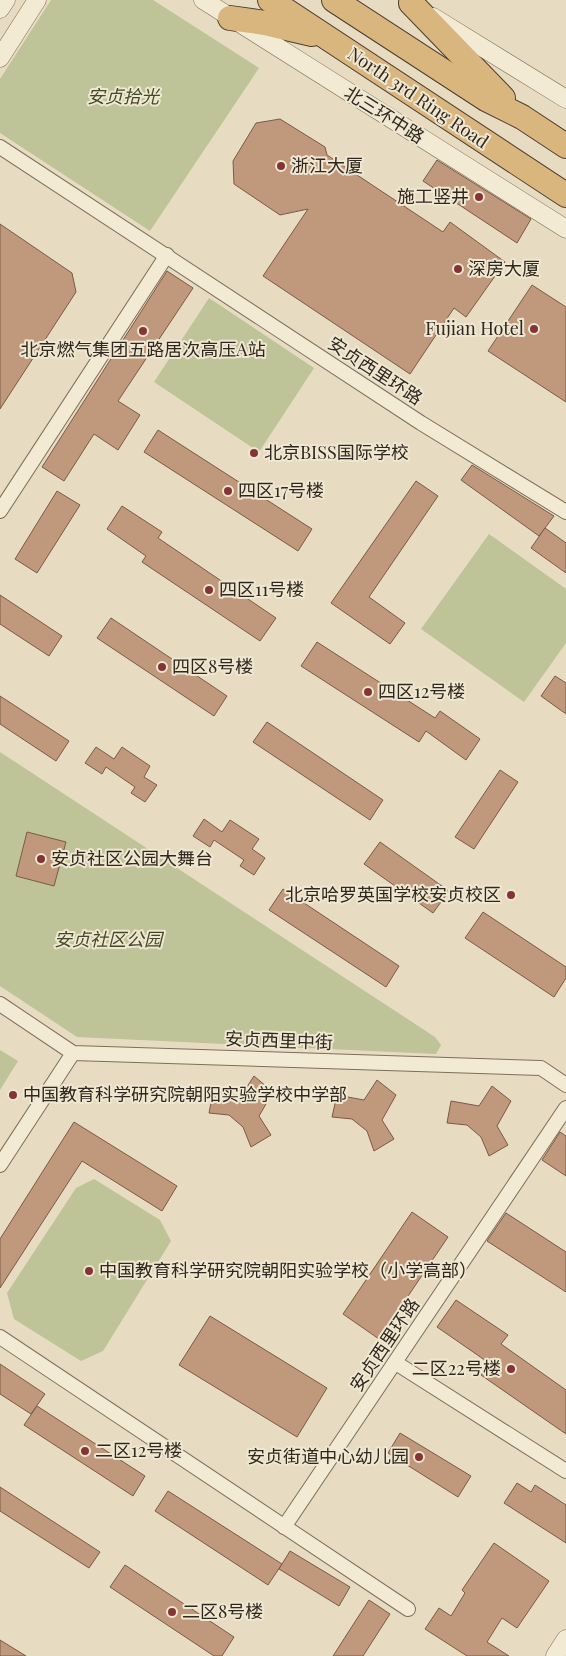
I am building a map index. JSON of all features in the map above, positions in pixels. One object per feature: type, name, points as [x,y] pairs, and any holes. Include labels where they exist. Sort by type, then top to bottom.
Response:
[{"type":"highway","name":"North 3rd Ring Road","points":[[270,0],[563,195]]},
{"type":"highway","name":"North 3rd Ring Road","points":[[334,0],[486,99],[522,117],[566,146]]},
{"type":"highway","points":[[408,2],[522,117]]},
{"type":"highway","points":[[230,18],[265,23],[302,33],[325,36]]},
{"type":"street","points":[[0,9],[6,0]]},
{"type":"street","points":[[22,23],[24,0]]},
{"type":"street","points":[[0,58],[37,0]]},
{"type":"street","name":"北三环中路","points":[[203,0],[566,229]]},
{"type":"street","points":[[408,2],[566,99]]},
{"type":"street","name":"安贞西里环路","points":[[0,147],[167,255],[421,424],[566,512]]},
{"type":"street","points":[[0,511],[167,255]]},
{"type":"street","points":[[0,1004],[73,1053],[0,1165]]},
{"type":"street","name":"安贞西里中街","points":[[73,1053],[541,1068],[566,1085]]},
{"type":"street","name":"安贞西里环路","points":[[284,1527],[566,1108]]},
{"type":"street","points":[[0,1337],[408,1609]]},
{"type":"street","points":[[396,1363],[566,1471]]},
{"type":"street","points":[[555,1656],[566,1639]]},
{"type":"green space","name":"安贞拾光","points":[[51,0],[153,0],[259,68],[150,231],[0,133],[0,79]]},
{"type":"green space","points":[[209,298],[314,368],[259,452],[154,382]]},
{"type":"green space","points":[[489,534],[566,589],[566,643],[524,702],[421,629]]},
{"type":"green space","name":"安贞社区公园","points":[[0,752],[435,1037],[441,1045],[436,1054],[77,1037],[0,986]]},
{"type":"green space","points":[[0,1050],[18,1061],[0,1090]]},
{"type":"green space","points":[[94,1179],[160,1220],[171,1241],[103,1351],[81,1361],[14,1319],[7,1293],[76,1188]]},
{"type":"building","points":[[280,119],[325,147],[327,155],[443,232],[450,222],[505,262],[466,317],[454,308],[410,374],[263,276],[308,209],[280,215],[234,184],[233,161],[256,123]]},
{"type":"building","name":"施工竖井","points":[[437,160],[531,219],[517,243],[423,181]]},
{"type":"building","points":[[0,224],[72,273],[76,292],[0,409]]},
{"type":"building","points":[[167,271],[193,288],[118,401],[140,415],[118,450],[94,434],[64,481],[42,467]]},
{"type":"building","name":"Fujian Hotel","points":[[532,285],[566,307],[566,402],[488,351]]},
{"type":"building","name":"四区17号楼","points":[[158,430],[312,529],[298,551],[144,452]]},
{"type":"building","points":[[472,465],[554,516],[539,536],[461,480]]},
{"type":"building","points":[[416,481],[438,496],[369,597],[405,623],[390,644],[331,603]]},
{"type":"building","points":[[57,491],[80,505],[37,573],[15,559]]},
{"type":"building","name":"四区11号楼","points":[[122,506],[162,532],[158,538],[276,618],[260,641],[142,562],[146,556],[107,529]]},
{"type":"building","points":[[545,528],[566,543],[566,573],[531,548]]},
{"type":"building","points":[[0,595],[62,636],[49,656],[0,624]]},
{"type":"building","name":"四区8号楼","points":[[111,618],[227,696],[214,716],[97,638]]},
{"type":"building","name":"四区12号楼","points":[[317,642],[435,718],[440,711],[480,739],[466,760],[426,731],[419,742],[301,666]]},
{"type":"building","points":[[555,676],[566,683],[566,714],[541,696]]},
{"type":"building","points":[[0,696],[69,741],[56,761],[0,724]]},
{"type":"building","points":[[267,722],[383,800],[370,820],[253,742]]},
{"type":"building","points":[[96,747],[114,759],[122,747],[150,766],[144,777],[157,785],[145,802],[131,793],[135,787],[106,767],[102,774],[85,763]]},
{"type":"building","points":[[500,770],[518,782],[474,849],[455,837]]},
{"type":"building","points":[[204,819],[222,832],[230,820],[259,839],[252,849],[265,858],[254,875],[240,866],[244,860],[214,840],[210,847],[193,836]]},
{"type":"building","name":"安贞社区公园大舞台","points":[[27,832],[66,842],[54,886],[16,876]]},
{"type":"building","points":[[380,842],[449,891],[433,913],[364,864]]},
{"type":"building","points":[[283,889],[399,966],[386,987],[269,910]]},
{"type":"building","points":[[483,912],[566,967],[566,978],[554,997],[465,938]]},
{"type":"building","points":[[254,1076],[273,1092],[259,1116],[271,1135],[251,1147],[243,1127],[229,1115],[209,1113],[213,1092],[241,1096]]},
{"type":"building","points":[[377,1080],[396,1095],[382,1120],[394,1139],[374,1151],[367,1131],[352,1119],[332,1117],[337,1095],[364,1100]]},
{"type":"building","points":[[492,1086],[511,1101],[497,1126],[508,1145],[489,1156],[481,1137],[467,1125],[447,1123],[451,1101],[479,1106]]},
{"type":"building","points":[[74,1122],[177,1186],[162,1211],[82,1161],[0,1288],[0,1239]]},
{"type":"building","points":[[560,1132],[566,1136],[566,1176],[542,1160]]},
{"type":"building","points":[[412,1212],[448,1237],[379,1339],[343,1314]]},
{"type":"building","points":[[506,1213],[566,1252],[566,1292],[487,1241]]},
{"type":"building","name":"二区22号楼","points":[[456,1300],[508,1335],[501,1344],[566,1390],[566,1434],[481,1375],[489,1363],[437,1327]]},
{"type":"building","points":[[210,1316],[327,1388],[297,1437],[179,1365]]},
{"type":"building","points":[[0,1364],[45,1394],[31,1414],[0,1394]]},
{"type":"building","name":"二区12号楼","points":[[37,1406],[145,1476],[133,1496],[24,1425]]},
{"type":"building","points":[[400,1433],[471,1476],[458,1497],[388,1453]]},
{"type":"building","points":[[517,1483],[531,1492],[535,1485],[566,1505],[566,1543],[504,1503]]},
{"type":"building","points":[[0,1487],[100,1552],[89,1568],[0,1511]]},
{"type":"building","points":[[168,1491],[282,1564],[268,1585],[155,1511]]},
{"type":"building","points":[[494,1543],[549,1581],[517,1628],[502,1618],[487,1642],[509,1656],[467,1656],[425,1629],[439,1608],[451,1616],[465,1593],[462,1590]]},
{"type":"building","points":[[290,1551],[350,1587],[339,1606],[279,1569]]},
{"type":"building","name":"二区8号楼","points":[[125,1565],[234,1637],[222,1656],[214,1656],[110,1587]]},
{"type":"building","points":[[369,1600],[390,1614],[363,1656],[333,1656]]},
{"type":"building","points":[[0,1640],[26,1656],[0,1656]]},
{"type":"place","name":"浙江大厦","points":[[281,166]]},
{"type":"place","name":"施工竖井","points":[[479,197]]},
{"type":"place","name":"深房大厦","points":[[458,269]]},
{"type":"place","name":"Fujian Hotel","points":[[534,329]]},
{"type":"place","name":"北京燃气集团五路居次高压A站","points":[[143,331]]},
{"type":"place","name":"北京BISS国际学校","points":[[254,453]]},
{"type":"place","name":"四区17号楼","points":[[228,491]]},
{"type":"place","name":"四区11号楼","points":[[209,590]]},
{"type":"place","name":"四区8号楼","points":[[162,667]]},
{"type":"place","name":"四区12号楼","points":[[368,692]]},
{"type":"place","name":"安贞社区公园大舞台","points":[[41,859]]},
{"type":"place","name":"北京哈罗英国学校安贞校区","points":[[511,895]]},
{"type":"place","name":"中国教育科学研究院朝阳实验学校中学部","points":[[13,1095]]},
{"type":"place","name":"中国教育科学研究院朝阳实验学校（小学高部）","points":[[89,1271]]},
{"type":"place","name":"二区22号楼","points":[[511,1369]]},
{"type":"place","name":"二区12号楼","points":[[85,1451]]},
{"type":"place","name":"安贞街道中心幼儿园","points":[[419,1457]]},
{"type":"place","name":"二区8号楼","points":[[172,1612]]}]
